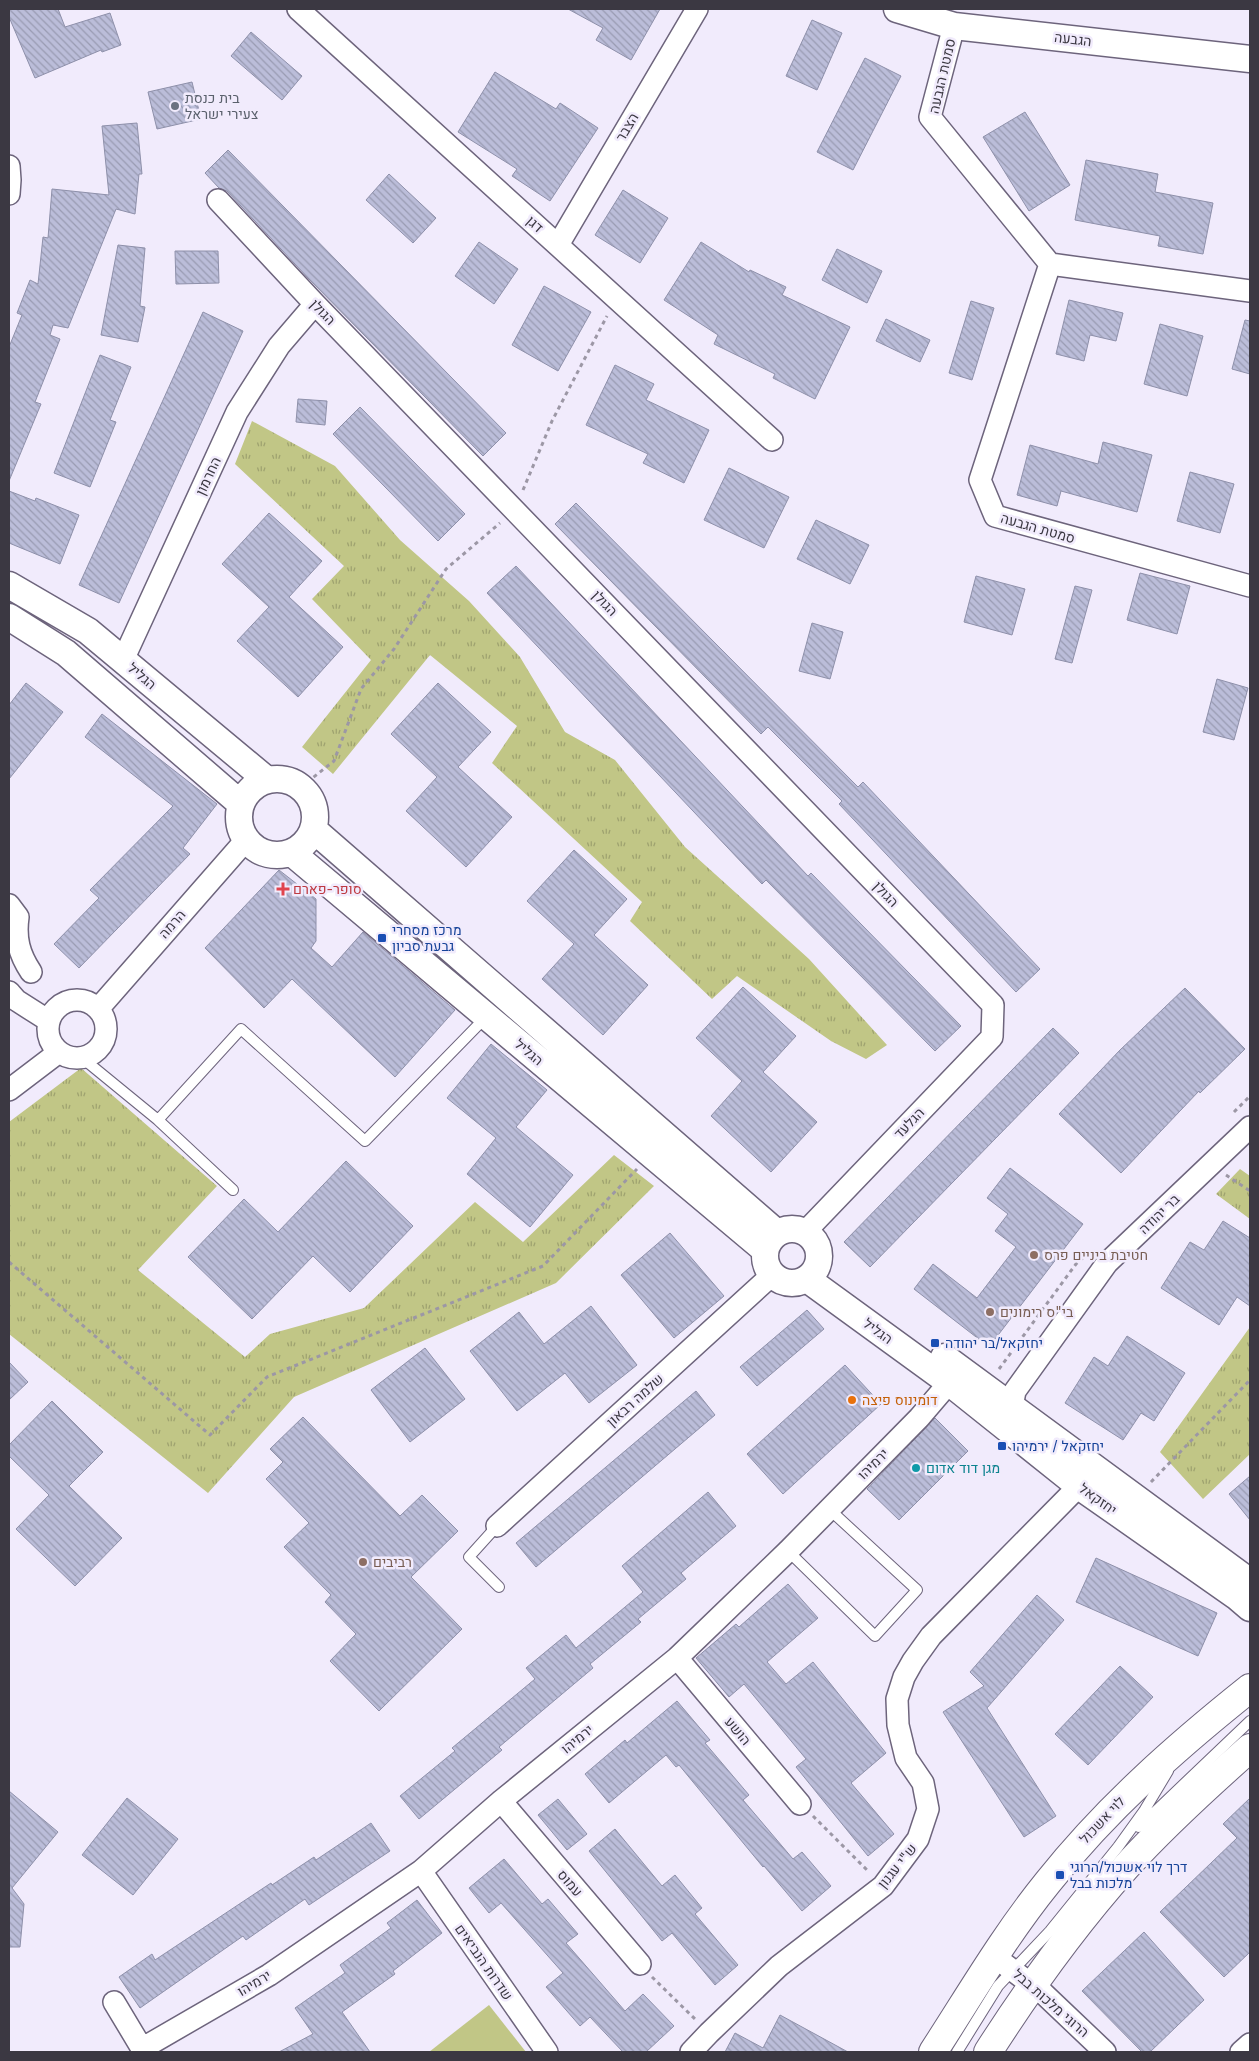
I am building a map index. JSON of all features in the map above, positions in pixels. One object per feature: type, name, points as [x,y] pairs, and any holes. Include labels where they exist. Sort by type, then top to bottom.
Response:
[{"type":"main road","name":"לוי אשכול","points":[[988,2052],[1014,1970],[1046,1884],[1069,1856],[1127,1794],[1188,1738],[1250,1688]]},
{"type":"main road","name":"לוי אשכול","points":[[933,2052],[1014,1970],[1126,1867],[1185,1807],[1250,1749]]},
{"type":"street","name":"דגן","points":[[298,9],[772,440]]},
{"type":"street","name":"הצבר","points":[[558,245],[697,9]]},
{"type":"street","name":"הגבעה","points":[[897,9],[954,26],[1250,60]]},
{"type":"street","name":"סמטת הגבעה","points":[[954,26],[930,117],[1050,264],[980,480],[994,516],[1250,586]]},
{"type":"street","points":[[9,166],[9,194]]},
{"type":"street","name":"הגולן","points":[[218,200],[315,304],[993,1005]]},
{"type":"street","points":[[1050,264],[1250,292]]},
{"type":"street","name":"החרמון","points":[[123,660],[237,412],[279,346],[315,304]]},
{"type":"street","name":"הגליל","points":[[9,585],[88,631],[267,780]]},
{"type":"street","points":[[9,617],[66,653],[241,804]]},
{"type":"street","points":[[267,780],[289,781],[301,787],[313,803],[316,817],[314,830],[304,846],[292,853],[276,856],[262,853],[246,840],[241,830],[239,817],[241,804],[245,796],[255,786],[267,780]]},
{"type":"street","name":"הגליל","points":[[314,830],[771,1241]]},
{"type":"street","name":"הרמה","points":[[98,1009],[246,840]]},
{"type":"street","name":"הגליל","points":[[292,853],[651,1154],[771,1241]]},
{"type":"street","points":[[9,905],[18,917],[16,935],[21,957],[31,972]]},
{"type":"street","points":[[9,992],[16,1000],[49,1021]]},
{"type":"street","points":[[72,1000],[84,1000],[98,1009],[106,1022],[105,1036],[99,1048],[81,1058],[68,1056],[60,1052],[51,1040],[48,1031],[49,1021],[53,1012],[64,1003],[72,1000]]},
{"type":"street","name":"הגלעד","points":[[805,1232],[992,1037],[993,1005]]},
{"type":"street","points":[[9,1090],[60,1052]]},
{"type":"street","name":"בר יהודה","points":[[1013,1399],[1107,1263],[1250,1127]]},
{"type":"street","points":[[791,1228],[805,1232],[816,1242],[820,1258],[812,1272],[798,1283],[789,1283],[772,1275],[765,1259],[771,1241],[791,1228]]},
{"type":"street","name":"הגליל","points":[[812,1272],[956,1376]]},
{"type":"street","name":"שלמה רבאון","points":[[497,1526],[772,1275]]},
{"type":"street","name":"יחזקאל","points":[[956,1376],[1013,1399],[1086,1477],[1250,1582]]},
{"type":"street","name":"יחזקאל","points":[[956,1376],[1250,1608]]},
{"type":"street","name":"ירמיהו","points":[[143,2050],[270,1975],[421,1871],[501,1801],[677,1658],[788,1551],[920,1418],[956,1376]]},
{"type":"street","name":"ש\"י עגנון","points":[[691,2052],[708,2033],[780,1966],[883,1886],[918,1839],[928,1809],[923,1783],[906,1758],[898,1725],[897,1699],[904,1677],[931,1636],[1086,1477]]},
{"type":"street","name":"הושע","points":[[677,1658],[800,1804]]},
{"type":"street","name":"עמוס","points":[[501,1801],[640,1964]]},
{"type":"street","name":"שדרות הנביאים","points":[[421,1871],[547,2052]]},
{"type":"street","name":"הרוגי מלכות בבל","points":[[1014,1970],[1068,2016],[1104,2052]]},
{"type":"street","points":[[114,2002],[143,2050]]},
{"type":"street","points":[[1242,2052],[1250,2044]]},
{"type":"lane","points":[[158,1120],[242,1029],[365,1140],[486,1016]]},
{"type":"lane","points":[[81,1058],[158,1120],[233,1190]]},
{"type":"lane","points":[[788,1551],[875,1636],[917,1590],[829,1509]]},
{"type":"lane","points":[[497,1526],[469,1557],[499,1587]]},
{"type":"lane","points":[[1118,1848],[1191,1775],[1250,1721]]},
{"type":"lane","points":[[957,2052],[998,1986],[1050,1931],[1118,1848],[1144,1812],[1188,1738]]},
{"type":"path","points":[[301,787],[334,761],[361,689],[394,649],[446,569],[515,510],[552,421],[616,298]]},
{"type":"path","points":[[1228,1118],[1250,1096]]},
{"type":"path","points":[[9,1262],[210,1435],[267,1377],[543,1266],[651,1154]]},
{"type":"path","points":[[1211,1164],[1250,1191]]},
{"type":"path","points":[[1013,1399],[995,1374],[1076,1264],[1090,1251]]},
{"type":"path","points":[[1146,1486],[1250,1380]]},
{"type":"path","points":[[800,1804],[883,1886]]},
{"type":"path","points":[[640,1964],[708,2033]]},
{"type":"green space","points":[[252,421],[335,466],[400,540],[469,601],[520,657],[565,732],[615,760],[685,847],[809,959],[887,1045],[866,1059],[831,1041],[737,976],[712,999],[630,921],[642,902],[492,763],[517,726],[430,655],[333,774],[302,747],[371,660],[312,599],[344,566],[235,464]]},
{"type":"green space","points":[[81,1068],[217,1186],[138,1270],[245,1357],[270,1334],[364,1308],[475,1202],[523,1242],[614,1155],[654,1186],[556,1283],[294,1397],[208,1493],[9,1334],[9,1122]]},
{"type":"green space","points":[[1240,1169],[1250,1176],[1250,1219],[1216,1194]]},
{"type":"green space","points":[[1250,1327],[1250,1454],[1203,1499],[1160,1452]]},
{"type":"green space","points":[[489,2005],[526,2052],[429,2052]]},
{"type":"building","points":[[9,9],[58,9],[65,27],[110,13],[121,45],[102,52],[101,50],[35,78],[9,17]]},
{"type":"building","points":[[568,9],[660,9],[631,60],[596,40],[603,28]]},
{"type":"building","points":[[812,20],[842,33],[817,90],[786,76]]},
{"type":"building","points":[[251,32],[302,76],[282,100],[231,56]]},
{"type":"building","points":[[865,58],[901,76],[853,170],[817,152]]},
{"type":"building","points":[[495,72],[556,109],[560,103],[598,128],[550,201],[512,176],[517,169],[458,132]]},
{"type":"building","name":"בית כנסת צעירי ישראל","points":[[192,82],[201,119],[157,129],[148,92]]},
{"type":"building","points":[[1025,112],[1070,185],[1029,211],[983,137]]},
{"type":"building","points":[[137,123],[142,174],[139,174],[135,214],[116,209],[68,328],[53,325],[50,335],[60,339],[35,402],[41,404],[9,481],[9,347],[22,315],[17,313],[30,280],[38,284],[43,237],[48,238],[52,189],[109,195],[102,126]]},
{"type":"building","points":[[228,150],[506,433],[483,456],[308,278],[227,191],[219,188],[205,173]]},
{"type":"building","points":[[1086,160],[1158,174],[1155,192],[1213,203],[1203,254],[1158,246],[1160,236],[1075,220]]},
{"type":"building","points":[[389,174],[436,218],[413,243],[366,200]]},
{"type":"building","points":[[623,190],[668,218],[640,263],[595,235]]},
{"type":"building","points":[[479,242],[518,269],[494,304],[455,276]]},
{"type":"building","points":[[701,242],[749,272],[750,270],[786,287],[782,295],[850,327],[815,399],[773,378],[775,374],[714,344],[718,335],[664,300]]},
{"type":"building","points":[[118,245],[145,248],[140,306],[145,307],[138,342],[101,335]]},
{"type":"building","points":[[837,249],[882,271],[867,303],[822,280]]},
{"type":"building","points":[[175,251],[218,251],[219,283],[176,284]]},
{"type":"building","points":[[544,286],[591,312],[558,371],[512,345]]},
{"type":"building","points":[[1069,300],[1123,313],[1116,341],[1090,335],[1084,361],[1056,354]]},
{"type":"building","points":[[971,301],[994,308],[972,380],[949,373]]},
{"type":"building","points":[[203,312],[243,331],[119,603],[79,585]]},
{"type":"building","points":[[886,319],[930,340],[920,362],[876,341]]},
{"type":"building","points":[[1245,320],[1250,321],[1250,374],[1232,369]]},
{"type":"building","points":[[1160,324],[1203,336],[1187,396],[1144,384]]},
{"type":"building","points":[[100,355],[131,367],[110,420],[116,422],[90,487],[54,473]]},
{"type":"building","points":[[615,365],[654,384],[646,400],[709,430],[684,483],[643,463],[648,454],[586,425]]},
{"type":"building","points":[[298,399],[327,401],[325,425],[296,422]]},
{"type":"building","points":[[360,407],[465,514],[438,541],[333,434]]},
{"type":"building","points":[[1103,442],[1152,455],[1137,512],[1061,491],[1057,506],[1017,495],[1030,445],[1098,464]]},
{"type":"building","points":[[729,468],[789,497],[764,548],[704,520]]},
{"type":"building","points":[[1190,472],[1234,484],[1220,533],[1177,521]]},
{"type":"building","points":[[9,491],[35,501],[36,498],[79,515],[60,564],[9,543]]},
{"type":"building","points":[[576,503],[858,787],[863,782],[1040,969],[1016,992],[839,804],[842,801],[768,727],[761,734],[555,524]]},
{"type":"building","points":[[269,513],[322,561],[289,597],[343,647],[298,697],[237,641],[269,607],[222,564]]},
{"type":"building","points":[[816,520],[869,545],[850,584],[797,559]]},
{"type":"building","points":[[516,566],[808,876],[811,873],[961,1026],[935,1051],[766,880],[762,884],[487,593]]},
{"type":"building","points":[[1140,573],[1190,586],[1177,634],[1127,620]]},
{"type":"building","points":[[976,576],[1025,589],[1012,635],[964,622]]},
{"type":"building","points":[[1075,586],[1092,590],[1072,663],[1055,659]]},
{"type":"building","points":[[812,623],[843,632],[830,679],[799,671]]},
{"type":"building","points":[[1217,679],[1248,688],[1234,740],[1203,732]]},
{"type":"building","points":[[26,683],[63,712],[9,779],[9,705]]},
{"type":"building","points":[[438,683],[491,732],[458,767],[512,817],[466,867],[406,811],[437,777],[391,734]]},
{"type":"building","points":[[102,714],[217,804],[183,848],[190,854],[79,968],[54,944],[99,898],[90,890],[173,806],[85,737]]},
{"type":"building","points":[[574,850],[627,899],[594,935],[648,985],[603,1035],[542,979],[574,944],[527,901]]},
{"type":"building","points":[[279,870],[316,899],[316,941],[311,948],[332,967],[363,932],[455,1010],[395,1077],[292,979],[264,1008],[205,948]]},
{"type":"building","points":[[743,987],[796,1036],[763,1072],[817,1122],[771,1172],[711,1116],[742,1081],[696,1038]]},
{"type":"building","points":[[1185,988],[1245,1049],[1200,1093],[1199,1091],[1121,1173],[1059,1114],[1120,1050]]},
{"type":"building","points":[[1053,1028],[1079,1053],[870,1267],[844,1242]]},
{"type":"building","points":[[491,1044],[547,1090],[516,1127],[573,1175],[530,1227],[467,1174],[496,1138],[447,1098]]},
{"type":"building","points":[[346,1161],[413,1226],[350,1292],[313,1256],[252,1319],[188,1257],[244,1199],[278,1232]]},
{"type":"building","name":"חטיבת ביניים פרס","points":[[1010,1168],[1083,1224],[989,1347],[914,1289],[933,1264],[977,1298],[1016,1247],[995,1231],[1008,1214],[987,1198]]},
{"type":"building","points":[[1223,1221],[1250,1238],[1250,1306],[1237,1297],[1219,1325],[1161,1288],[1190,1242],[1204,1250]]},
{"type":"building","points":[[670,1233],[724,1296],[674,1338],[621,1275]]},
{"type":"building","points":[[591,1306],[637,1365],[589,1403],[565,1373],[517,1411],[470,1351],[519,1312],[544,1344]]},
{"type":"building","points":[[807,1310],[824,1329],[757,1386],[740,1367]]},
{"type":"building","points":[[1127,1336],[1185,1373],[1154,1421],[1141,1413],[1123,1440],[1065,1403],[1094,1357],[1108,1366]]},
{"type":"building","points":[[425,1348],[465,1399],[410,1442],[371,1390]]},
{"type":"building","points":[[9,1362],[28,1382],[9,1400]]},
{"type":"building","points":[[845,1365],[881,1404],[783,1494],[747,1454]]},
{"type":"building","points":[[696,1391],[715,1415],[536,1567],[516,1543]]},
{"type":"building","points":[[52,1401],[103,1452],[69,1486],[122,1538],[75,1586],[16,1529],[49,1495],[9,1456],[9,1445]]},
{"type":"building","name":"רביבים","points":[[303,1417],[400,1516],[422,1495],[458,1531],[411,1577],[462,1629],[379,1711],[330,1661],[356,1634],[325,1602],[331,1595],[284,1547],[309,1523],[266,1479],[283,1462],[270,1449]]},
{"type":"building","name":"מגן דוד אדום","points":[[935,1418],[968,1451],[899,1520],[867,1489]]},
{"type":"building","points":[[1250,1476],[1250,1520],[1229,1494]]},
{"type":"building","points":[[708,1492],[736,1526],[681,1573],[686,1579],[638,1619],[641,1622],[590,1664],[593,1668],[499,1747],[502,1750],[419,1819],[400,1796],[455,1751],[452,1748],[535,1679],[526,1668],[566,1635],[576,1648],[643,1592],[622,1566]]},
{"type":"building","points":[[1096,1558],[1217,1613],[1198,1656],[1076,1602]]},
{"type":"building","points":[[788,1584],[818,1618],[767,1662],[786,1684],[813,1662],[886,1753],[851,1783],[894,1834],[868,1856],[796,1767],[806,1759],[744,1684],[729,1697],[696,1658],[736,1624],[739,1627]]},
{"type":"building","points":[[1037,1595],[1064,1620],[987,1708],[1056,1816],[1024,1837],[943,1712],[984,1686],[970,1672]]},
{"type":"building","points":[[1120,1666],[1153,1697],[1088,1765],[1055,1734]]},
{"type":"building","points":[[677,1701],[710,1740],[705,1743],[749,1795],[743,1800],[793,1859],[802,1852],[831,1886],[802,1911],[679,1765],[676,1767],[666,1755],[609,1803],[585,1774],[625,1740],[627,1743]]},
{"type":"building","points":[[9,1791],[58,1832],[12,1888],[24,1904],[20,1947],[9,1947]]},
{"type":"building","points":[[127,1798],[178,1839],[133,1895],[82,1855]]},
{"type":"building","points":[[1250,1798],[1250,1952],[1224,1977],[1160,1912],[1237,1838],[1223,1824]]},
{"type":"building","points":[[558,1799],[587,1834],[567,1850],[538,1815]]},
{"type":"building","points":[[371,1823],[390,1851],[309,1905],[305,1899],[246,1940],[243,1936],[140,2008],[119,1977],[152,1954],[155,1960],[271,1883],[272,1885],[314,1857],[316,1860]]},
{"type":"building","points":[[615,1829],[662,1886],[675,1875],[702,1908],[695,1914],[738,1965],[715,1985],[672,1933],[662,1941],[589,1851]]},
{"type":"building","points":[[504,1859],[542,1904],[548,1899],[578,1934],[566,1943],[625,2011],[643,1994],[674,2026],[646,2052],[623,2052],[590,2017],[580,2026],[546,1987],[563,1973],[501,1903],[489,1913],[469,1888]]},
{"type":"building","points":[[417,1900],[442,1933],[393,1971],[395,1974],[342,2012],[370,2052],[279,2052],[313,2034],[295,2008],[345,1973],[340,1965],[391,1928],[387,1923]]},
{"type":"building","points":[[1144,1932],[1204,2000],[1150,2052],[1142,2052],[1082,1991]]},
{"type":"building","points":[[780,2015],[848,2052],[725,2052],[735,2033],[763,2048]]},
{"type":"place","name":"בית כנסת צעירי ישראל","points":[[175,106]]},
{"type":"place","name":"סופר-פארם","points":[[283,889]]},
{"type":"place","name":"מרכז מסחרי גבעת סביון","points":[[382,938]]},
{"type":"place","name":"חטיבת ביניים פרס","points":[[1034,1255]]},
{"type":"place","name":"בי\"ס רימונים","points":[[990,1312]]},
{"type":"place","name":"יחזקאל/בר יהודה","points":[[935,1343]]},
{"type":"place","name":"דומינוס פיצה","points":[[852,1400]]},
{"type":"place","name":"יחזקאל / ירמיהו","points":[[1002,1446]]},
{"type":"place","name":"מגן דוד אדום","points":[[916,1468]]},
{"type":"place","name":"רביבים","points":[[363,1562]]},
{"type":"place","name":"דרך לוי אשכול/הרוגי מלכות בבל","points":[[1060,1875]]}]
